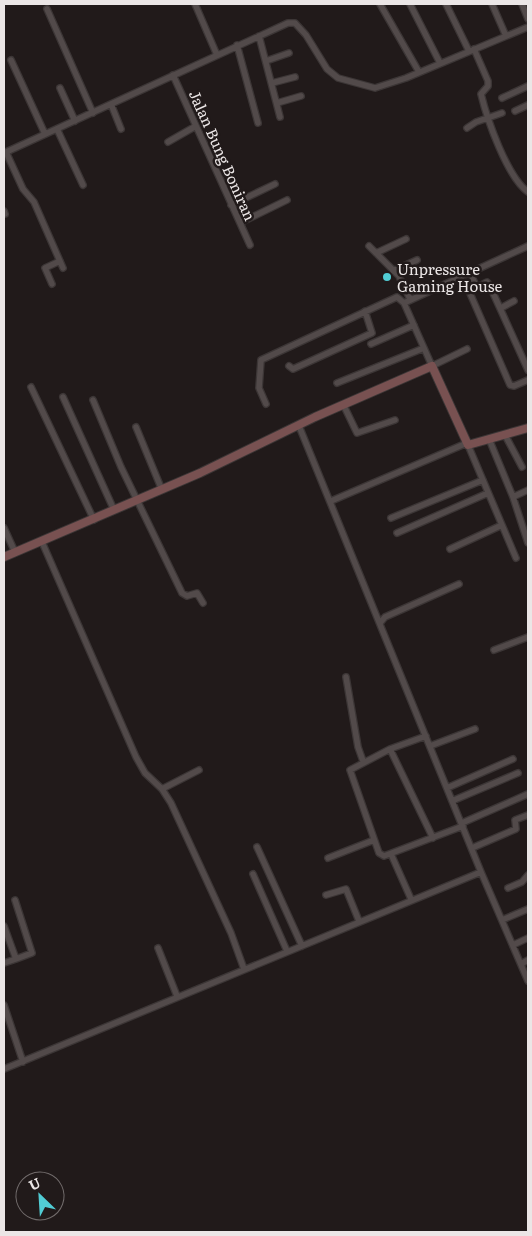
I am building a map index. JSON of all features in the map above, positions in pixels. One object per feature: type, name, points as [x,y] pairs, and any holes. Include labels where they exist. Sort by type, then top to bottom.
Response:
[{"type":"street","points":[[195,4],[217,55]]},
{"type":"street","points":[[380,4],[419,72]]},
{"type":"street","points":[[410,4],[440,64]]},
{"type":"street","points":[[446,4],[488,81],[488,86],[481,94],[488,118],[516,178],[528,192]]},
{"type":"street","points":[[492,4],[506,36]]},
{"type":"street","points":[[522,4],[528,19]]},
{"type":"street","points":[[47,9],[93,113]]},
{"type":"street","points":[[63,268],[34,202],[23,189],[5,152],[288,23],[295,23],[306,35],[327,69],[338,78],[375,88],[388,85],[528,27]]},
{"type":"street","points":[[259,36],[280,117]]},
{"type":"street","points":[[237,45],[258,123]]},
{"type":"street","points":[[266,61],[289,53]]},
{"type":"street","points":[[11,60],[45,134]]},
{"type":"street","name":"Jalan Bung Boniran","points":[[173,75],[250,245]]},
{"type":"street","points":[[272,84],[295,77]]},
{"type":"street","points":[[502,98],[528,86]]},
{"type":"street","points":[[60,88],[75,121]]},
{"type":"street","points":[[276,103],[300,96]]},
{"type":"street","points":[[111,104],[122,129]]},
{"type":"street","points":[[515,111],[528,105]]},
{"type":"street","points":[[466,128],[502,113]]},
{"type":"street","points":[[168,142],[196,126]]},
{"type":"street","points":[[57,129],[83,185]]},
{"type":"street","points":[[231,205],[275,184]]},
{"type":"street","points":[[240,223],[287,200]]},
{"type":"street","points":[[376,253],[406,239]]},
{"type":"street","points":[[369,246],[403,283],[414,325],[468,444],[516,558]]},
{"type":"street","points":[[266,404],[259,388],[260,360],[397,297],[407,301],[528,246]]},
{"type":"street","points":[[393,271],[417,260]]},
{"type":"street","points":[[52,284],[45,268],[60,261]]},
{"type":"street","points":[[470,272],[476,286]]},
{"type":"street","points":[[528,370],[488,282],[476,286],[469,293],[510,385],[514,386],[528,380]]},
{"type":"street","points":[[501,308],[514,301]]},
{"type":"street","points":[[289,366],[293,368],[372,333],[365,312]]},
{"type":"street","points":[[371,344],[414,325]]},
{"type":"street","points":[[338,383],[424,348]]},
{"type":"street","points":[[4,557],[94,520],[252,450],[299,426],[467,349]]},
{"type":"street","points":[[31,387],[94,520]]},
{"type":"street","points":[[63,397],[114,510]]},
{"type":"street","points":[[93,400],[182,593],[187,596],[197,593],[202,603]]},
{"type":"street","points":[[344,406],[357,432],[396,420]]},
{"type":"street","points":[[299,426],[481,872],[528,981]]},
{"type":"street","points":[[136,427],[162,490]]},
{"type":"street","points":[[331,502],[468,444],[528,428]]},
{"type":"street","points":[[505,435],[522,468]]},
{"type":"street","points":[[489,439],[513,497],[528,543]]},
{"type":"street","points":[[391,518],[483,480]]},
{"type":"street","points":[[513,497],[528,490]]},
{"type":"street","points":[[397,533],[488,493]]},
{"type":"street","points":[[450,549],[502,525]]},
{"type":"street","points":[[4,528],[15,552]]},
{"type":"street","points":[[42,542],[118,720],[143,770],[162,789],[171,803],[231,933],[244,968]]},
{"type":"street","points":[[380,623],[387,617],[459,584]]},
{"type":"street","points":[[494,650],[528,637]]},
{"type":"street","points":[[346,677],[358,747],[363,762]]},
{"type":"street","points":[[430,746],[475,729]]},
{"type":"street","points":[[426,736],[390,749],[352,767],[350,771],[381,856],[433,838],[528,794]]},
{"type":"street","points":[[390,749],[433,838]]},
{"type":"street","points":[[447,788],[513,759]]},
{"type":"street","points":[[162,789],[199,770]]},
{"type":"street","points":[[452,800],[518,773]]},
{"type":"street","points":[[472,848],[516,830],[515,820],[528,815]]},
{"type":"street","points":[[328,858],[374,840]]},
{"type":"street","points":[[257,847],[302,946]]},
{"type":"street","points":[[391,854],[411,899]]},
{"type":"street","points":[[4,1069],[411,899],[481,872]]},
{"type":"street","points":[[253,874],[287,952]]},
{"type":"street","points":[[508,888],[522,882],[528,876]]},
{"type":"street","points":[[326,895],[346,888],[359,921]]},
{"type":"street","points":[[4,963],[32,953],[15,900]]},
{"type":"street","points":[[502,920],[528,909]]},
{"type":"street","points":[[4,926],[16,959]]},
{"type":"street","points":[[513,945],[528,938]]},
{"type":"street","points":[[158,948],[177,996]]},
{"type":"street","points":[[521,964],[528,960]]},
{"type":"street","points":[[4,1005],[23,1062]]},
{"type":"place","name":"Unpressure Gaming House","points":[[387,277]]}]
